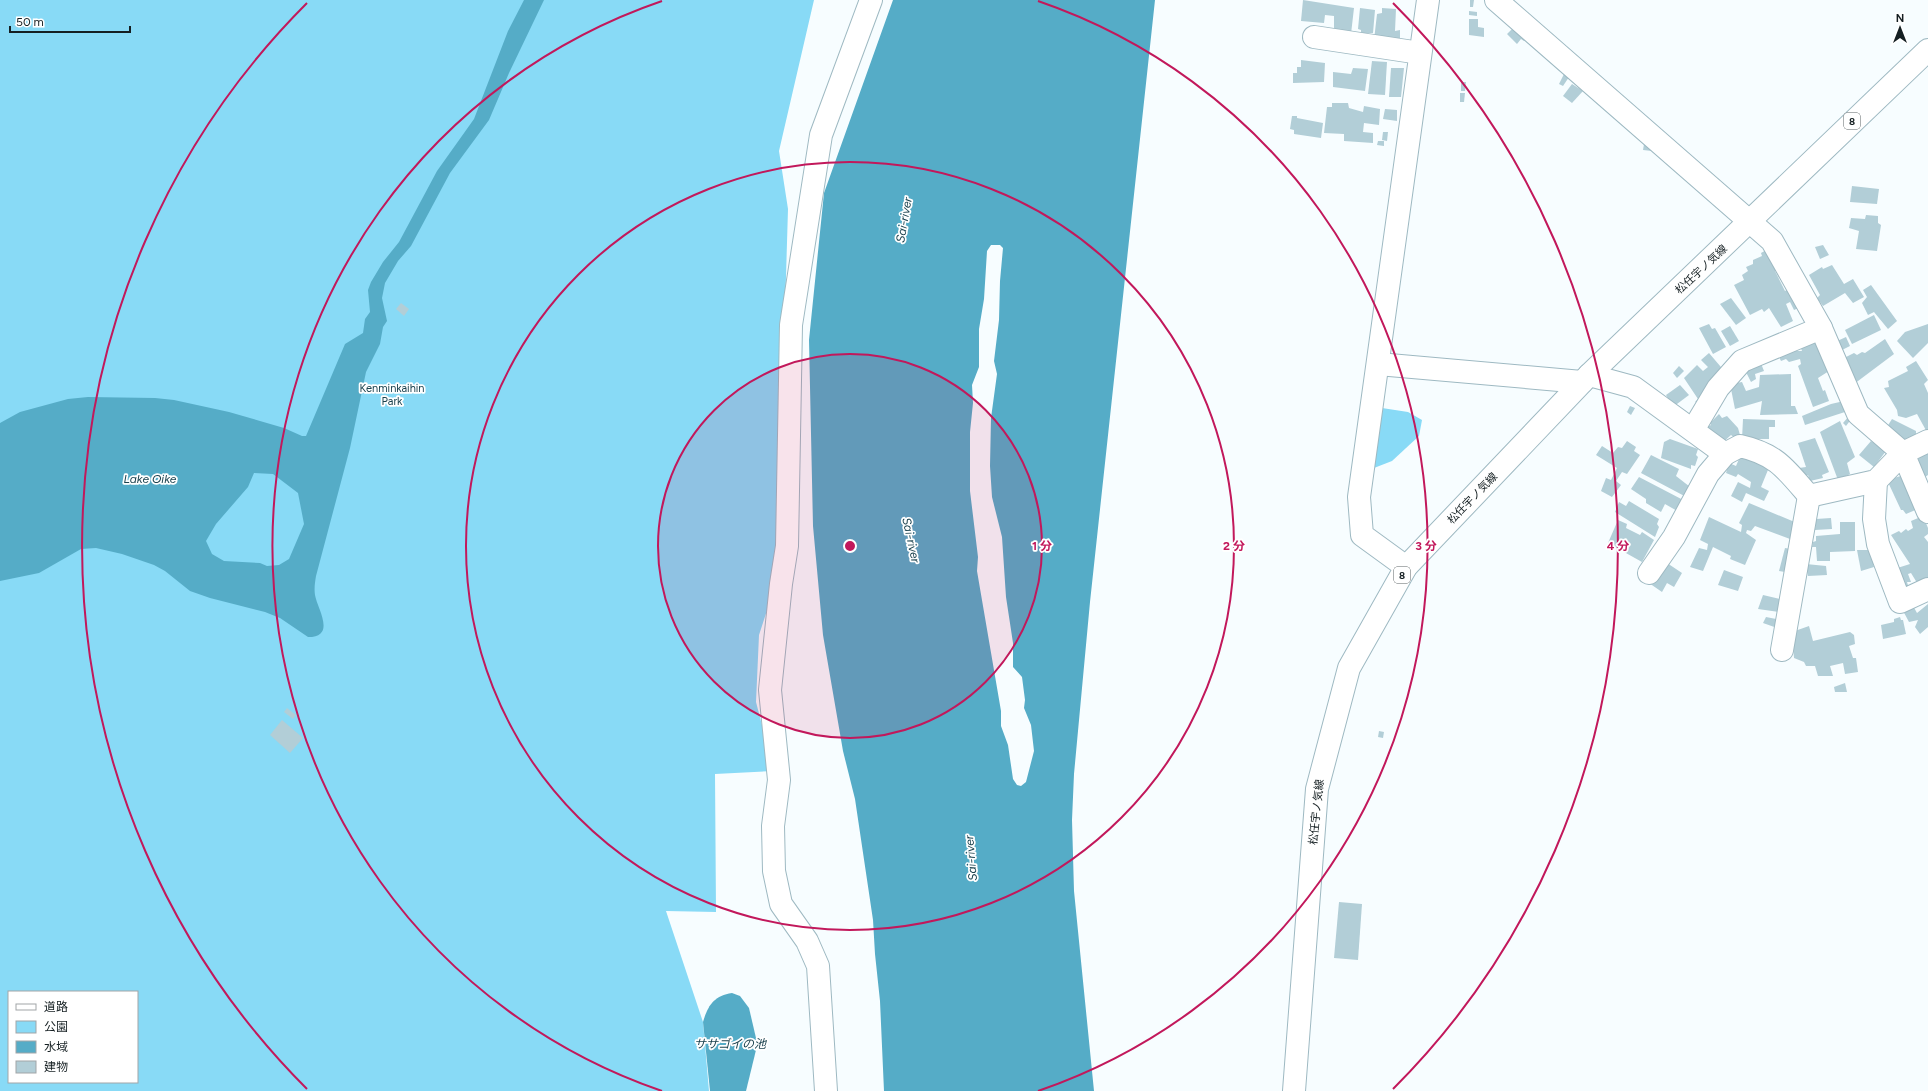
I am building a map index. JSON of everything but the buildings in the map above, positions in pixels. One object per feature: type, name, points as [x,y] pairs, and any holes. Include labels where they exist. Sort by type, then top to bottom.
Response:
[{"type":"street","points":[[826,1091],[818,966],[807,942],[782,904],[774,871],[773,826],[779,780],[770,690],[781,584],[787,546],[791,325],[821,135],[871,0]]},
{"type":"street","points":[[1406,568],[1362,535],[1359,497],[1428,0]]},
{"type":"street","points":[[1496,0],[1751,221],[1772,241],[1821,328],[1858,414],[1903,454],[1928,512]]},
{"type":"street","points":[[1314,37],[1420,53]]},
{"type":"street","name":"松任宇ノ気線","points":[[1294,1091],[1317,789],[1349,668],[1406,568],[1585,379],[1751,221],[1776,193],[1928,50]]},
{"type":"street","points":[[1693,430],[1718,388],[1742,361],[1821,328]]},
{"type":"street","points":[[1378,364],[1585,379],[1633,387],[1725,454]]},
{"type":"street","points":[[1809,496],[1876,481],[1903,454],[1928,442]]},
{"type":"street","points":[[1649,573],[1674,537],[1708,474],[1725,454],[1740,446],[1758,450],[1781,464],[1809,496]]},
{"type":"street","points":[[1876,481],[1874,519],[1878,544],[1900,602],[1928,589]]},
{"type":"street","points":[[1782,650],[1809,496]]},
{"type":"green space","name":"Kenminkaihin Park","points":[[0,0],[814,0],[779,151],[788,209],[777,580],[759,635],[756,702],[774,771],[715,774],[716,912],[666,911],[703,1022],[709,1091],[0,1091]]},
{"type":"green space","points":[[1382,408],[1408,412],[1422,420],[1419,436],[1392,461],[1374,468]]},
{"type":"water","name":"Lake Oike","points":[[524,0],[544,0],[509,73],[489,120],[450,173],[411,246],[398,261],[385,283],[382,298],[387,321],[383,327],[380,344],[366,372],[350,448],[316,576],[315,593],[316,601],[323,621],[322,632],[317,636],[308,637],[280,618],[265,612],[210,598],[190,591],[165,571],[154,565],[122,554],[96,548],[81,549],[39,573],[0,581],[0,423],[20,412],[68,399],[88,397],[155,398],[174,400],[229,412],[306,436],[345,344],[363,333],[365,319],[370,312],[368,290],[371,282],[383,262],[399,242],[437,171],[474,119],[508,31]],"holes":[[[254,473],[273,474],[298,493],[304,524],[289,559],[279,565],[267,566],[260,563],[224,561],[212,554],[206,541],[216,524],[248,487]]]},
{"type":"water","name":"Sai-river","points":[[893,0],[1155,0],[1090,602],[1074,774],[1072,820],[1074,891],[1094,1091],[884,1091],[880,1001],[873,920],[855,799],[843,751],[823,635],[813,526],[809,340],[824,193]],"holes":[[[991,245],[1000,245],[1003,248],[999,320],[994,361],[997,374],[991,418],[990,466],[992,497],[1002,537],[1006,597],[1013,643],[1013,667],[1022,677],[1025,700],[1024,708],[1031,725],[1034,751],[1026,782],[1021,786],[1017,785],[1013,779],[1008,745],[1001,726],[1001,711],[977,571],[978,557],[970,491],[970,432],[973,403],[972,385],[979,367],[979,329],[984,299],[987,251]]]},
{"type":"water","name":"ササゴイの池","points":[[732,993],[740,996],[749,1008],[756,1038],[756,1050],[746,1091],[710,1091],[703,1022],[707,1011],[716,999]]}]
